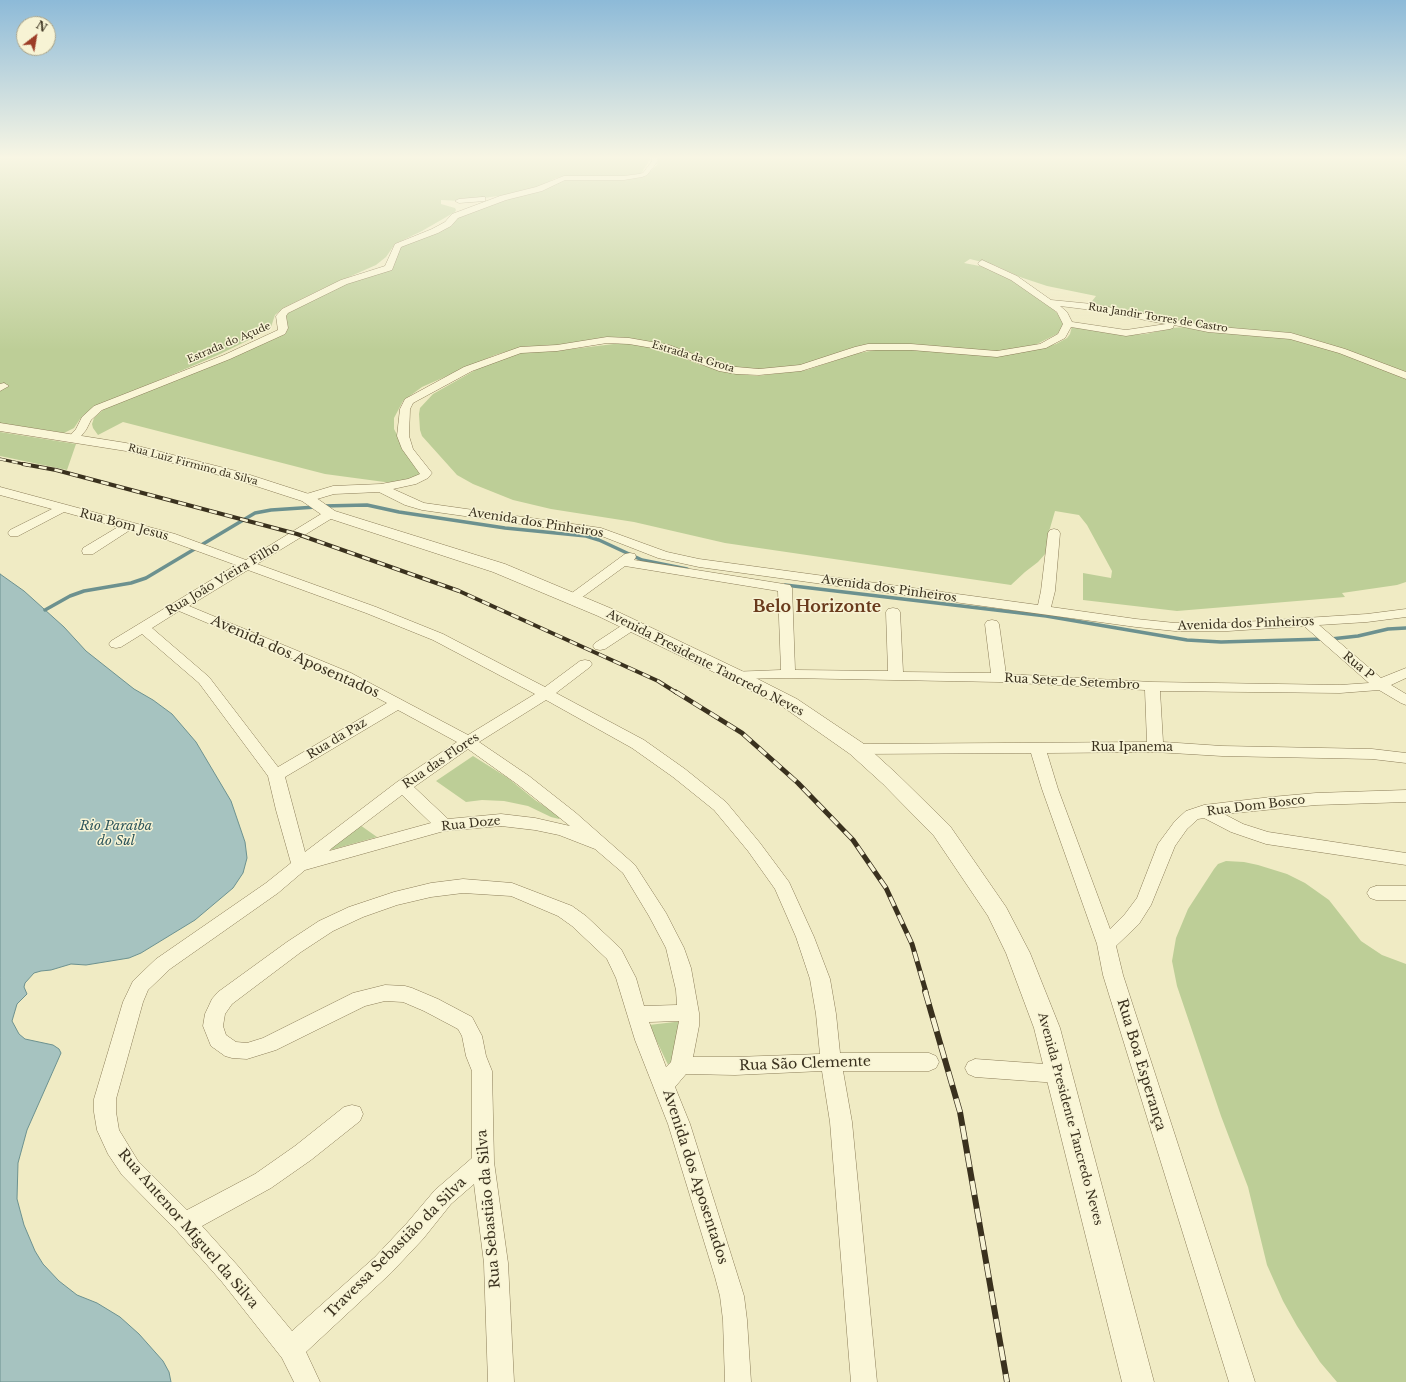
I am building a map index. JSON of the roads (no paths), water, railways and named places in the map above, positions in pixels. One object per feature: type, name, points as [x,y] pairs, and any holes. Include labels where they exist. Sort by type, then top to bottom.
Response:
[{"type":"street","name":"Estrada do Açude","points":[[73,439],[81,430],[86,419],[98,408],[227,357],[282,332],[283,328],[281,316],[284,311],[344,282],[387,269],[391,266],[396,249],[401,245],[435,231],[448,224],[451,220]]},
{"type":"street","points":[[982,263],[1009,274],[1064,314],[1068,324],[1126,333],[1165,326],[1184,325]]},
{"type":"street","name":"Rua Jandir Torres de Castro","points":[[1048,302],[1084,306],[1184,325],[1219,330],[1277,334],[1301,338],[1342,351],[1406,376]]},
{"type":"street","name":"Estrada da Grota","points":[[381,488],[412,482],[423,478],[426,474],[421,465],[408,449],[403,436],[405,409],[409,401],[468,369],[520,350],[557,348],[607,340],[629,341],[666,347],[703,362],[730,370],[759,372],[801,368],[858,349],[875,346],[911,347],[987,354],[1014,352],[1043,346],[1056,340],[1066,331],[1068,324]]},
{"type":"street","name":"Rua Luiz Firmino da Silva","points":[[0,428],[121,446],[175,458],[269,485],[319,506]]},
{"type":"street","points":[[319,506],[333,490],[381,488]]},
{"type":"street","name":"Avenida dos Pinheiros","points":[[381,488],[409,502],[422,506],[601,532],[633,555],[670,557],[699,563],[1124,622],[1175,627],[1221,627],[1367,618],[1406,613]]},
{"type":"street","name":"Rua Bom Jesus","points":[[0,491],[129,525],[185,542],[423,631],[618,733],[653,754],[720,806],[754,847],[783,888],[820,979],[841,1122],[864,1382]]},
{"type":"street","name":"Rua João Vieira Filho","points":[[116,644],[247,565],[319,506]]},
{"type":"street","name":"Avenida Presidente Tancredo Neves","points":[[319,506],[499,568],[572,598],[632,625],[790,703],[857,749],[890,778],[942,831],[984,891],[1009,935],[1028,977],[1047,1028],[1058,1074],[1088,1179],[1138,1382]]},
{"type":"street","points":[[14,533],[62,508]]},
{"type":"street","points":[[88,551],[129,525]]},
{"type":"street","points":[[1044,610],[1048,591],[1054,533]]},
{"type":"street","points":[[572,598],[633,555],[785,588],[788,674]]},
{"type":"street","name":"Avenida dos Aposentados","points":[[178,606],[346,676],[468,742],[523,780],[629,868],[675,948],[681,968],[689,1013],[689,1026],[681,1065],[664,1086],[681,1130],[728,1283],[735,1320],[738,1382]]},
{"type":"street","points":[[893,612],[896,676]]},
{"type":"street","name":"Rua P","points":[[1307,622],[1335,647],[1382,684],[1406,700]]},
{"type":"street","points":[[992,624],[999,678]]},
{"type":"street","points":[[600,646],[632,625]]},
{"type":"street","points":[[143,628],[204,680],[276,775],[284,810],[300,865]]},
{"type":"street","name":"Rua das Flores","points":[[300,865],[403,786],[468,742],[545,694],[585,664]]},
{"type":"street","name":"Rua Sete de Setembro","points":[[735,675],[788,674],[999,678],[1152,686],[1340,689],[1374,687],[1406,672]]},
{"type":"street","points":[[1152,686],[1155,747]]},
{"type":"street","name":"Rua da Paz","points":[[276,775],[398,703]]},
{"type":"street","name":"Rua Ipanema","points":[[857,749],[1038,749],[1155,747],[1222,751],[1372,754],[1406,758]]},
{"type":"street","name":"Rua Boa Esperança","points":[[1038,749],[1050,789],[1106,944],[1145,1077],[1242,1382]]},
{"type":"street","points":[[403,786],[444,825]]},
{"type":"street","name":"Rua Dom Bosco","points":[[1106,944],[1132,919],[1144,900],[1160,859],[1181,825],[1192,815],[1204,811],[1238,806],[1316,799],[1406,796]]},
{"type":"street","points":[[1204,811],[1237,828],[1266,838],[1406,859]]},
{"type":"street","name":"Rua Doze","points":[[300,865],[444,825],[501,820],[535,824],[574,834],[615,855]]},
{"type":"street","name":"Rua Antenor Miguel da Silva","points":[[300,865],[272,888],[154,971],[140,986],[133,1002],[105,1099],[105,1112],[108,1130],[116,1147],[130,1168],[185,1223],[230,1274],[291,1349],[308,1382]]},
{"type":"street","name":"Rua Sebastião da Silva","points":[[501,1382],[496,1263],[483,1162],[482,1071],[476,1056],[472,1036],[465,1023],[431,1005],[405,994],[385,993],[360,999],[269,1044],[254,1050],[239,1052],[232,1050],[218,1040],[215,1034],[213,1026],[215,1014],[219,1005],[289,951],[337,920],[394,899],[431,890],[463,886],[512,890],[530,895],[565,911],[579,921],[614,954],[626,978],[646,1040],[664,1086]]},
{"type":"street","points":[[1376,893],[1406,893]]},
{"type":"street","points":[[638,1014],[689,1013]]},
{"type":"street","name":"Rua São Clemente","points":[[681,1065],[735,1066],[831,1062],[929,1062]]},
{"type":"street","points":[[975,1068],[1058,1074]]},
{"type":"street","points":[[185,1223],[263,1181],[303,1153],[352,1114]]},
{"type":"street","name":"Travessa Sebastião da Silva","points":[[291,1349],[368,1280],[415,1231],[443,1197],[483,1162]]},
{"type":"water","name":"Rio Paraiba do Sul","points":[[0,574],[24,591],[64,627],[86,651],[134,689],[153,700],[172,714],[196,742],[231,801],[245,842],[247,858],[243,873],[233,888],[195,920],[141,953],[129,958],[86,965],[71,964],[34,973],[25,983],[24,987],[27,994],[17,1004],[12,1021],[19,1034],[25,1039],[53,1045],[59,1049],[61,1053],[27,1130],[18,1163],[17,1199],[24,1225],[35,1251],[43,1264],[59,1281],[77,1295],[97,1303],[120,1317],[139,1334],[163,1361],[169,1372],[171,1382],[0,1382]]},
{"type":"waterway","points":[[323,506],[367,505],[399,512],[505,528],[586,536],[599,540],[642,560],[687,569]]},
{"type":"waterway","points":[[45,610],[70,596],[84,591],[131,583],[146,578],[255,513],[271,510],[316,507]]},
{"type":"waterway","points":[[785,585],[1046,616],[1187,640],[1221,642],[1324,639]]},
{"type":"waterway","points":[[1331,639],[1358,636],[1388,629],[1406,628]]},
{"type":"railway","points":[[0,459],[25,464]]},
{"type":"railway","points":[[25,464],[56,470],[297,534],[459,591],[658,681],[677,693]]},
{"type":"railway","points":[[676,692],[742,733],[798,783],[853,840],[886,888],[912,944],[926,992]]},
{"type":"railway","points":[[925,991],[960,1112],[1007,1382]]},
{"type":"district","name":"Belo Horizonte","points":[[817,607]]}]
